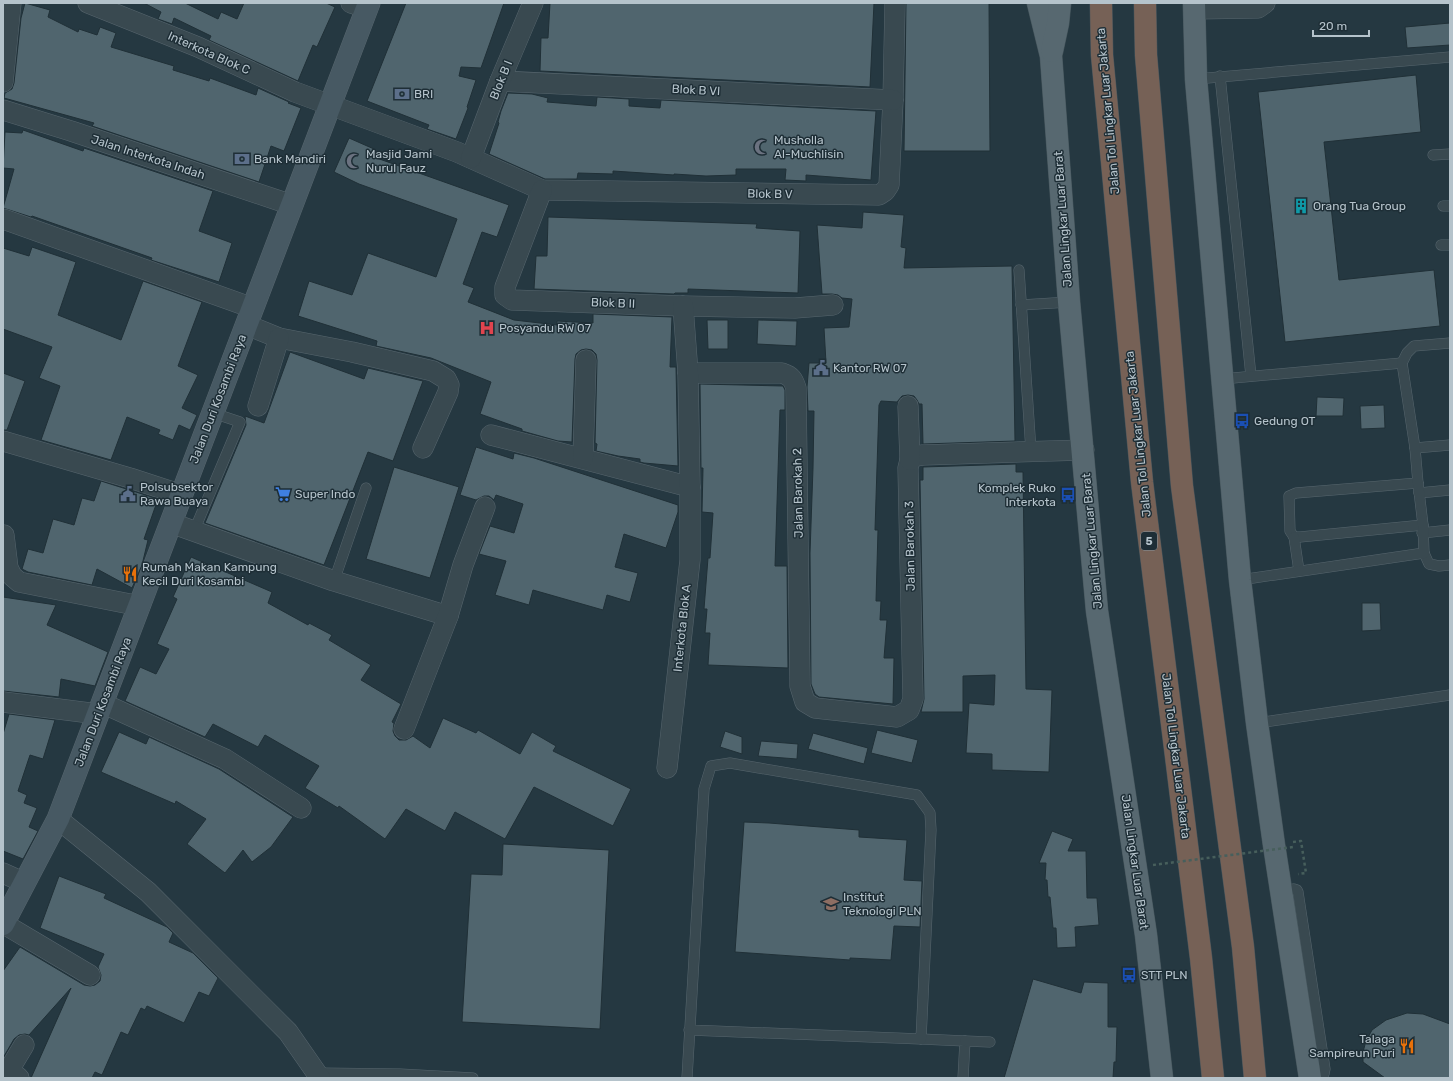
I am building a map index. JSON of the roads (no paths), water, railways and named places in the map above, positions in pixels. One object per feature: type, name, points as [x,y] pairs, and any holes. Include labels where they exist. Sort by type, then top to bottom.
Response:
[{"type":"highway","name":"Jalan Tol Lingkar Luar Jakarta","points":[[1101,3],[1102,55],[1142,482],[1201,958],[1213,1078]]},
{"type":"highway","points":[[1146,3],[1146,55],[1182,486],[1243,947],[1255,1078]]},
{"type":"main road","name":"Jalan Lingkar Luar Barat","points":[[1038,3],[1051,56],[1069,302],[1098,610],[1146,935],[1162,1078]]},
{"type":"main road","points":[[1051,56],[1058,23],[1060,3]]},
{"type":"main road","name":"Jalan Duri Kosambi Raya","points":[[3,924],[58,819],[330,104],[362,5]]},
{"type":"main road","points":[[1194,6],[1196,79],[1240,580],[1257,723],[1310,1078]]},
{"type":"street","points":[[3,82],[11,3]]},
{"type":"street","name":"Interkota Blok C","points":[[88,3],[198,47],[295,92],[471,158]]},
{"type":"street","name":"Blok B I","points":[[471,158],[500,81],[533,3]]},
{"type":"street","name":"Blok B V","points":[[471,158],[542,190],[878,195],[885,191],[889,185],[895,3]]},
{"type":"street","points":[[1194,6],[1258,8],[1264,3]]},
{"type":"street","name":"Blok B VI","points":[[500,81],[893,100]]},
{"type":"street","name":"Jalan Interkota Indah","points":[[3,110],[292,205]]},
{"type":"street","name":"Blok B II","points":[[542,190],[505,287],[506,295],[512,300],[794,308],[833,305]]},
{"type":"street","points":[[3,219],[250,316],[279,338],[352,352],[433,371],[446,379],[449,385],[448,392],[423,448]]},
{"type":"street","name":"Interkota Blok A","points":[[667,768],[690,560],[688,373],[683,306]]},
{"type":"street","points":[[258,406],[279,338]]},
{"type":"street","points":[[583,458],[586,360]]},
{"type":"street","name":"Jalan Barokah 2","points":[[688,373],[782,373],[790,375],[794,380],[796,388],[800,686],[805,702],[815,708]]},
{"type":"street","name":"Jalan Barokah 3","points":[[815,708],[897,718],[909,710],[913,699],[908,406]]},
{"type":"street","points":[[491,435],[690,487]]},
{"type":"street","points":[[3,442],[130,478],[182,495]]},
{"type":"street","points":[[910,460],[916,456],[923,455],[1084,450]]},
{"type":"street","points":[[404,729],[448,616],[463,565],[485,507]]},
{"type":"street","points":[[171,523],[334,581],[448,616]]},
{"type":"street","points":[[4,535],[8,568],[12,576],[19,582],[140,606]]},
{"type":"street","points":[[3,702],[100,709],[225,759],[301,808]]},
{"type":"street","points":[[58,819],[148,892],[288,1032],[319,1075]]},
{"type":"street","points":[[3,873],[25,883]]},
{"type":"street","points":[[3,924],[90,975]]},
{"type":"street","points":[[11,1075],[24,1045]]},
{"type":"lane","points":[[1196,79],[1450,57]]},
{"type":"lane","points":[[1220,76],[1251,376]]},
{"type":"lane","points":[[1433,155],[1450,154]]},
{"type":"lane","points":[[1019,270],[1031,451]]},
{"type":"lane","points":[[1021,306],[1069,302]]},
{"type":"lane","points":[[1450,343],[1414,346],[1407,353],[1402,363],[1415,448],[1424,553],[1428,564],[1439,566],[1450,565]]},
{"type":"lane","points":[[1222,379],[1402,363]]},
{"type":"lane","points":[[194,531],[240,422],[213,413]]},
{"type":"lane","points":[[1415,448],[1450,445]]},
{"type":"lane","points":[[334,581],[366,488]]},
{"type":"lane","points":[[1299,571],[1294,537],[1290,531],[1289,496],[1296,493],[1418,488],[1450,490]]},
{"type":"lane","points":[[1294,537],[1423,529],[1450,530]]},
{"type":"lane","points":[[1240,580],[1424,553]]},
{"type":"lane","points":[[1257,723],[1450,695]]},
{"type":"lane","points":[[686,1078],[704,789],[711,766],[730,763],[917,795],[930,813],[921,1039]]},
{"type":"lane","points":[[689,1030],[990,1042]]},
{"type":"lane","points":[[963,1078],[965,1041]]},
{"type":"lane","points":[[319,1075],[400,1074],[473,1078]]},
{"type":"place","name":"BRI","points":[[402,94]]},
{"type":"place","name":"Musholla Al-Muchlisin","points":[[762,147]]},
{"type":"place","name":"Bank Mandiri","points":[[242,159]]},
{"type":"place","name":"Masjid Jami Nurul Fauz","points":[[354,161]]},
{"type":"place","name":"Orang Tua Group","points":[[1301,206]]},
{"type":"place","name":"Posyandu RW 07","points":[[487,328]]},
{"type":"place","name":"Kantor RW 07","points":[[821,368]]},
{"type":"place","name":"Gedung OT","points":[[1242,421]]},
{"type":"place","name":"Polsubsektor Rawa Buaya","points":[[128,494]]},
{"type":"place","name":"Super Indo","points":[[283,494]]},
{"type":"place","name":"Komplek Ruko Interkota","points":[[1068,495]]},
{"type":"place","name":"Rumah Makan Kampung Kecil Duri Kosambi","points":[[130,574]]},
{"type":"place","name":"Institut Teknologi PLN","points":[[831,904]]},
{"type":"place","name":"STT PLN","points":[[1129,975]]},
{"type":"place","name":"Talaga Sampireun Puri","points":[[1407,1046]]}]
